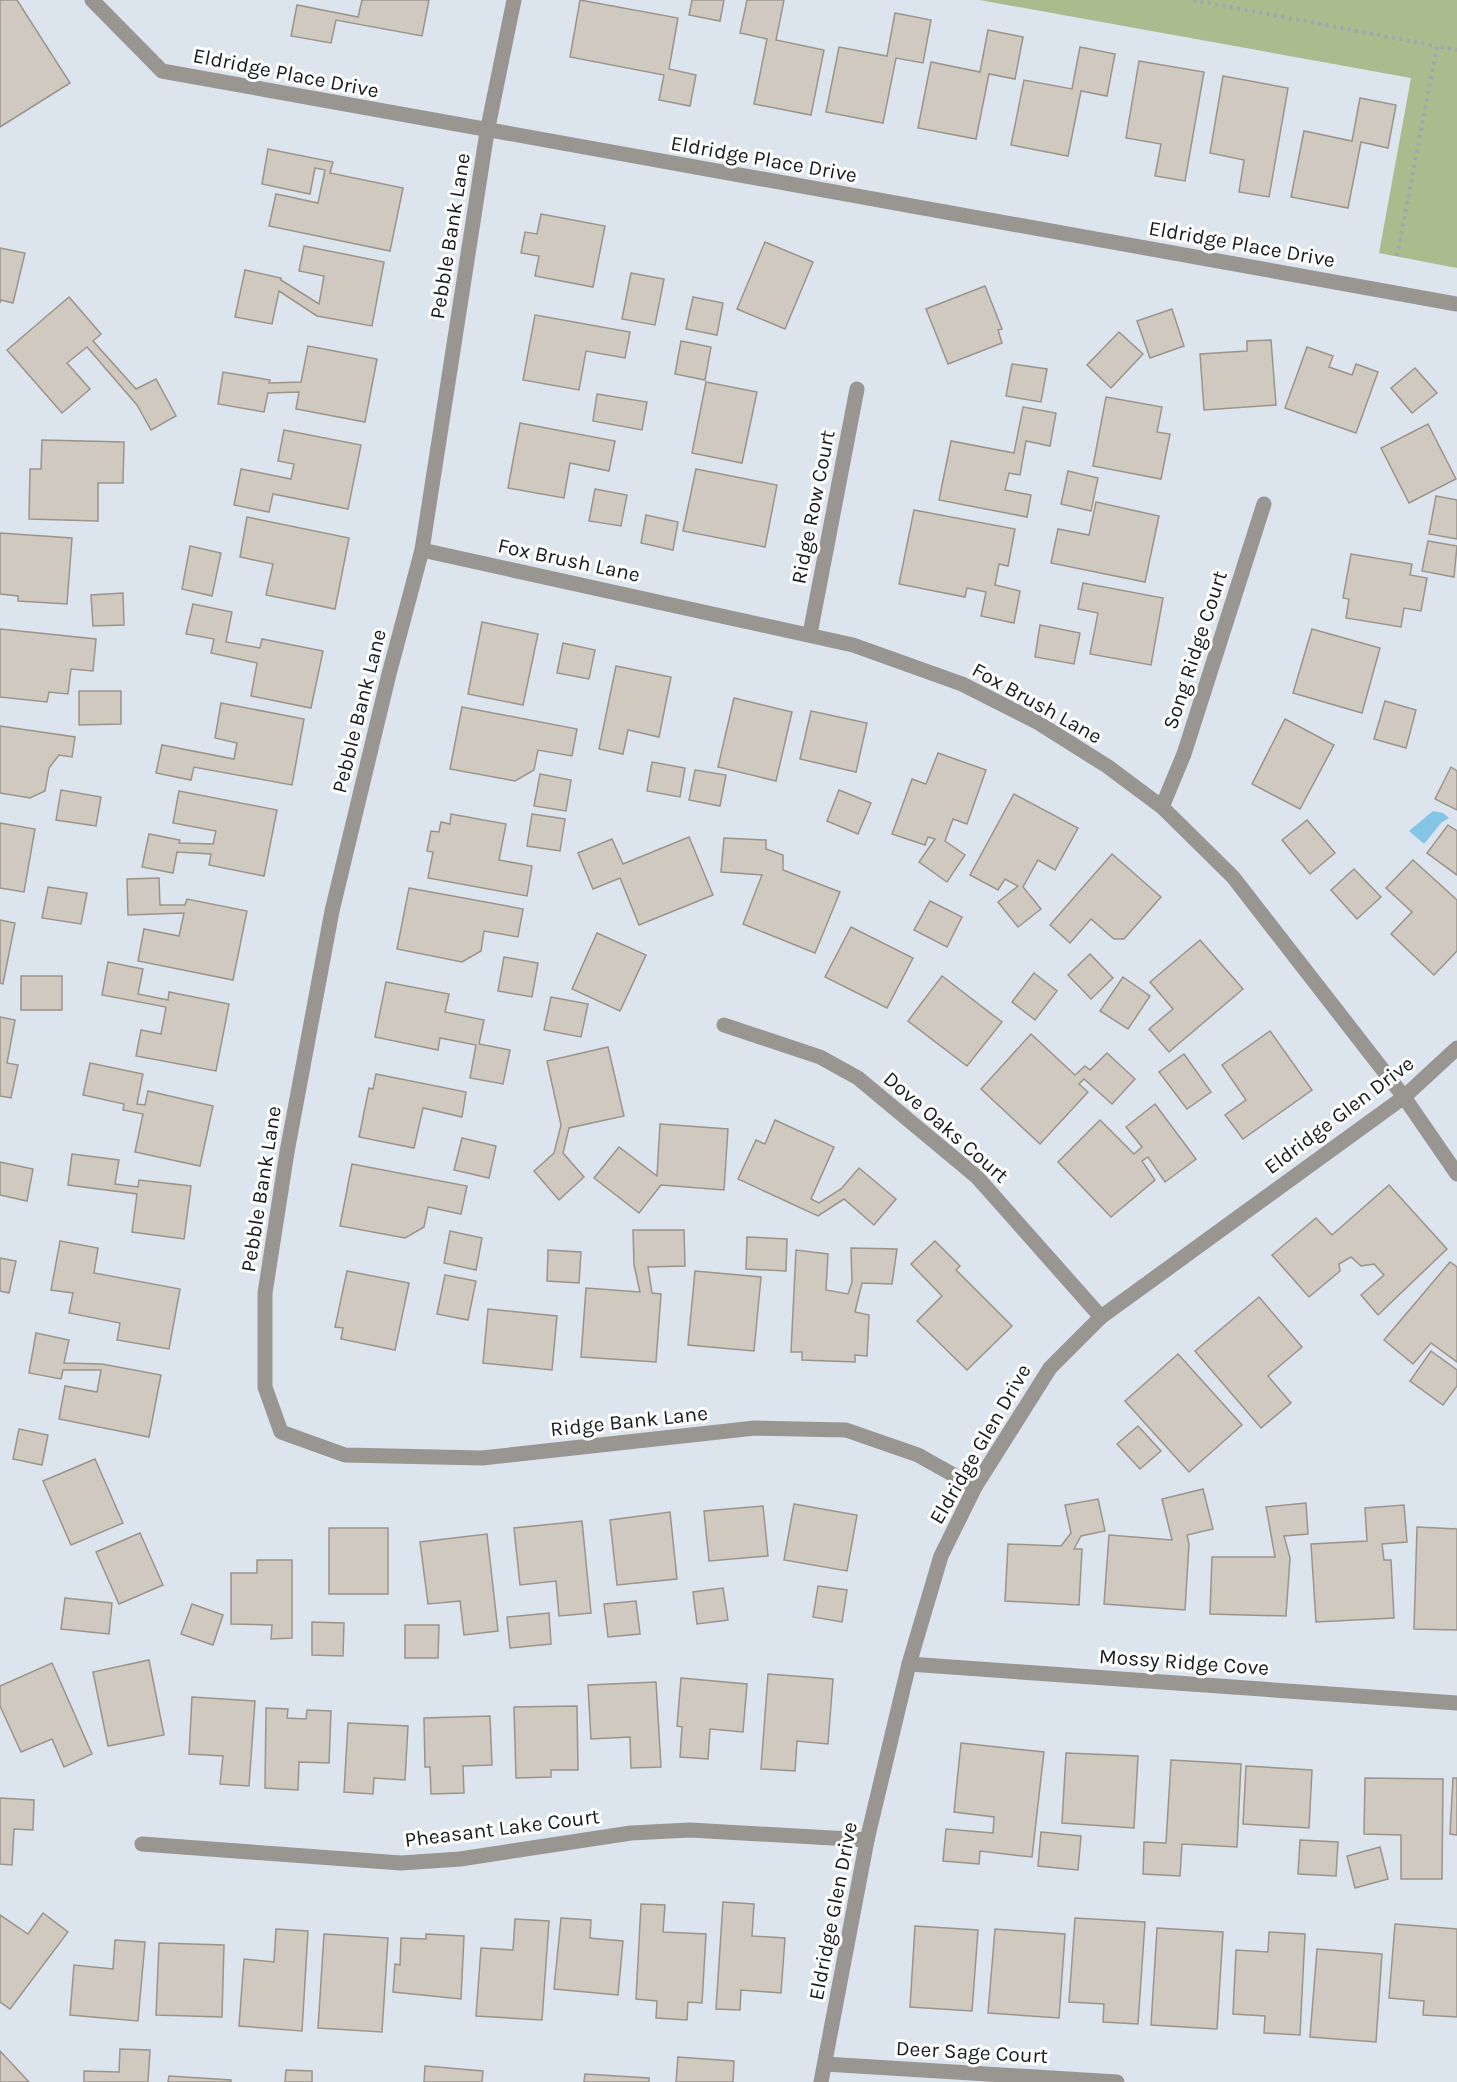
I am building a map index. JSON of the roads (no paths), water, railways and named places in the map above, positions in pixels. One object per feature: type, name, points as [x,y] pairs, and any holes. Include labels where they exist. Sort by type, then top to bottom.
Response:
[{"type":"street","name":"Eldridge Place Drive","points":[[92,0],[162,71],[487,132],[1457,304]]},
{"type":"street","name":"Pebble Bank Lane","points":[[280,1431],[265,1387],[265,1293],[286,1152],[332,911],[389,674],[422,550],[487,132],[514,0]]},
{"type":"street","name":"Ridge Row Court","points":[[810,634],[857,389]]},
{"type":"street","name":"Song Ridge Court","points":[[1162,807],[1184,754],[1264,504]]},
{"type":"street","name":"Fox Brush Lane","points":[[422,550],[810,634],[917,666],[962,684],[1037,722],[1107,766],[1162,807],[1233,878],[1404,1097],[1457,1174]]},
{"type":"street","name":"Dove Oaks Court","points":[[724,1025],[820,1057],[858,1078],[977,1177],[1101,1317]]},
{"type":"street","name":"Eldridge Glen Drive","points":[[821,2082],[867,1840],[909,1664],[941,1556],[975,1487],[1050,1368],[1101,1317],[1404,1097],[1457,1048]]},
{"type":"street","name":"Ridge Bank Lane","points":[[280,1431],[345,1455],[482,1458],[755,1428],[846,1430],[918,1455],[975,1487]]},
{"type":"street","name":"Mossy Ridge Cove","points":[[909,1664],[1457,1703]]},
{"type":"street","name":"Pheasant Lake Court","points":[[142,1844],[401,1863],[460,1859],[631,1833],[690,1830],[867,1840]]},
{"type":"street","name":"Deer Sage Court","points":[[825,2064],[1117,2082]]},
{"type":"water","points":[[1433,811],[1443,813],[1449,818],[1441,823],[1424,844],[1409,831]]}]
